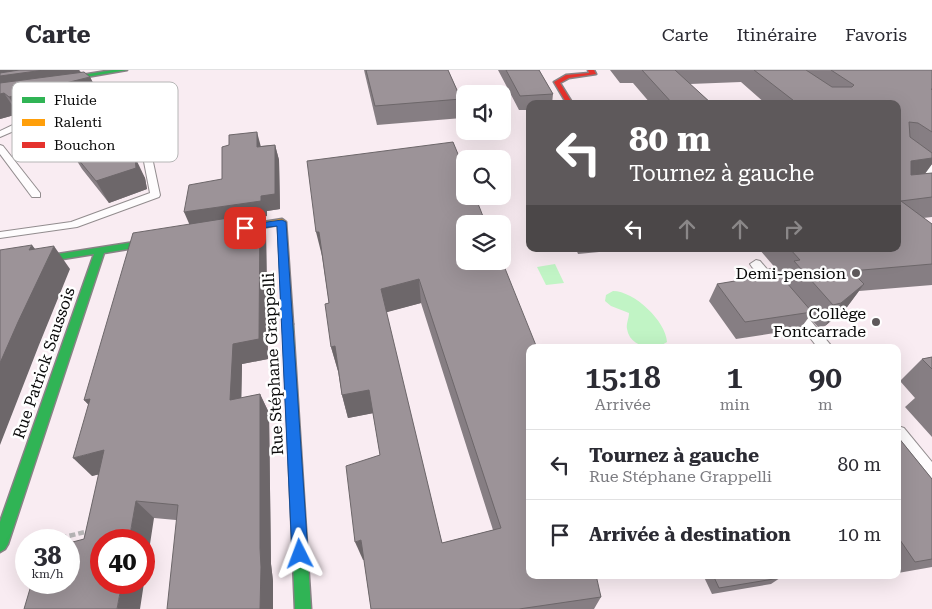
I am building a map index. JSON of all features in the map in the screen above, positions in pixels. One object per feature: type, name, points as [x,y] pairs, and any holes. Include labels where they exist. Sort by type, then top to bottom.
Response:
[{"type":"street","points":[[56,82],[124,70]]},
{"type":"street","points":[[568,100],[557,82],[568,76],[593,74],[590,70]]},
{"type":"street","points":[[901,151],[929,181]]},
{"type":"street","name":"Rue Stéphane Grappelli","points":[[215,232],[282,222],[303,609]]},
{"type":"street","points":[[0,266],[176,238]]},
{"type":"street","name":"Rue Patrick Saussois","points":[[0,544],[100,250]]},
{"type":"lane","points":[[70,80],[89,82]]},
{"type":"lane","points":[[0,134],[12,129]]},
{"type":"lane","points":[[0,148],[36,195]]},
{"type":"lane","points":[[0,235],[73,225],[155,195],[149,162]]},
{"type":"lane","points":[[756,264],[823,344]]},
{"type":"lane","points":[[901,438],[932,475]]},
{"type":"path","points":[[80,533],[99,528]]},
{"type":"shaded area","points":[[555,264],[564,283],[546,285],[537,267]]},
{"type":"shaded area","points":[[613,291],[621,292],[639,302],[648,309],[661,325],[667,342],[664,344],[638,344],[629,335],[627,329],[629,313],[611,306],[605,301],[606,295]]},
{"type":"building","points":[[19,70],[44,70],[0,76],[0,73]]},
{"type":"building","points":[[366,70],[448,70],[456,88],[456,99],[375,106]]},
{"type":"building","points":[[506,70],[539,70],[553,94],[520,96]]},
{"type":"building","points":[[642,70],[675,70],[708,100],[669,100]]},
{"type":"building","points":[[754,70],[806,70],[832,87],[852,87],[854,85],[831,70],[932,70],[932,132],[918,123],[909,122],[910,137],[932,153],[932,158],[911,161],[911,175],[932,173],[932,197],[901,201],[901,100],[793,100]]},
{"type":"building","points":[[84,72],[90,77],[70,82],[12,82],[12,96],[9,97],[4,93],[0,94],[0,83]]},
{"type":"building","points":[[257,132],[257,147],[275,145],[275,194],[261,196],[261,201],[184,212],[189,185],[222,179],[222,147],[229,145],[229,135]]},
{"type":"building","points":[[453,142],[456,150],[456,205],[479,205],[482,215],[456,215],[456,270],[506,270],[535,344],[526,344],[526,579],[597,579],[601,597],[519,609],[371,609],[361,540],[355,542],[346,466],[380,455],[369,390],[342,395],[335,346],[331,347],[325,304],[329,303],[319,232],[316,232],[307,161]],"holes":[[[419,279],[501,528],[442,543],[381,289]]]},
{"type":"building","points":[[80,162],[135,162],[136,168],[96,181]]},
{"type":"building","points":[[901,201],[932,224],[932,264],[851,271],[864,284],[841,303],[833,305],[794,261],[800,260],[793,252],[901,252]]},
{"type":"building","points":[[260,213],[259,339],[233,344],[230,400],[260,394],[260,609],[167,609],[178,505],[136,501],[131,529],[90,529],[90,594],[120,594],[117,609],[24,609],[28,594],[80,594],[80,540],[84,539],[104,450],[73,458],[90,399],[84,400],[133,233]]},
{"type":"building","points":[[32,245],[29,250],[54,246],[0,363],[0,250]]},
{"type":"building","points":[[774,268],[812,312],[745,322],[717,284],[765,276],[759,271]]},
{"type":"building","points":[[932,357],[932,369],[922,359]]},
{"type":"building","points":[[901,441],[932,479],[932,559],[915,562],[901,541]]},
{"type":"building","points":[[715,579],[774,579],[719,588]]},
{"type":"traffic: fast","points":[[50,82],[124,70]]},
{"type":"traffic: fast","points":[[0,90],[12,88]]},
{"type":"traffic: fast","points":[[0,266],[167,240]]},
{"type":"traffic: fast","points":[[0,544],[100,250]]},
{"type":"traffic: fast","points":[[288,324],[303,609]]},
{"type":"traffic: slow","points":[[226,231],[282,222],[288,324]]},
{"type":"traffic: jam","points":[[568,100],[557,82],[568,76],[593,74],[591,70]]},
{"type":"place","name":"Demi-pension","points":[[856,273]]},
{"type":"place","name":"Collège Fontcarrade","points":[[876,322]]},
{"type":"route","points":[[245,228],[282,222],[300,554]]}]
